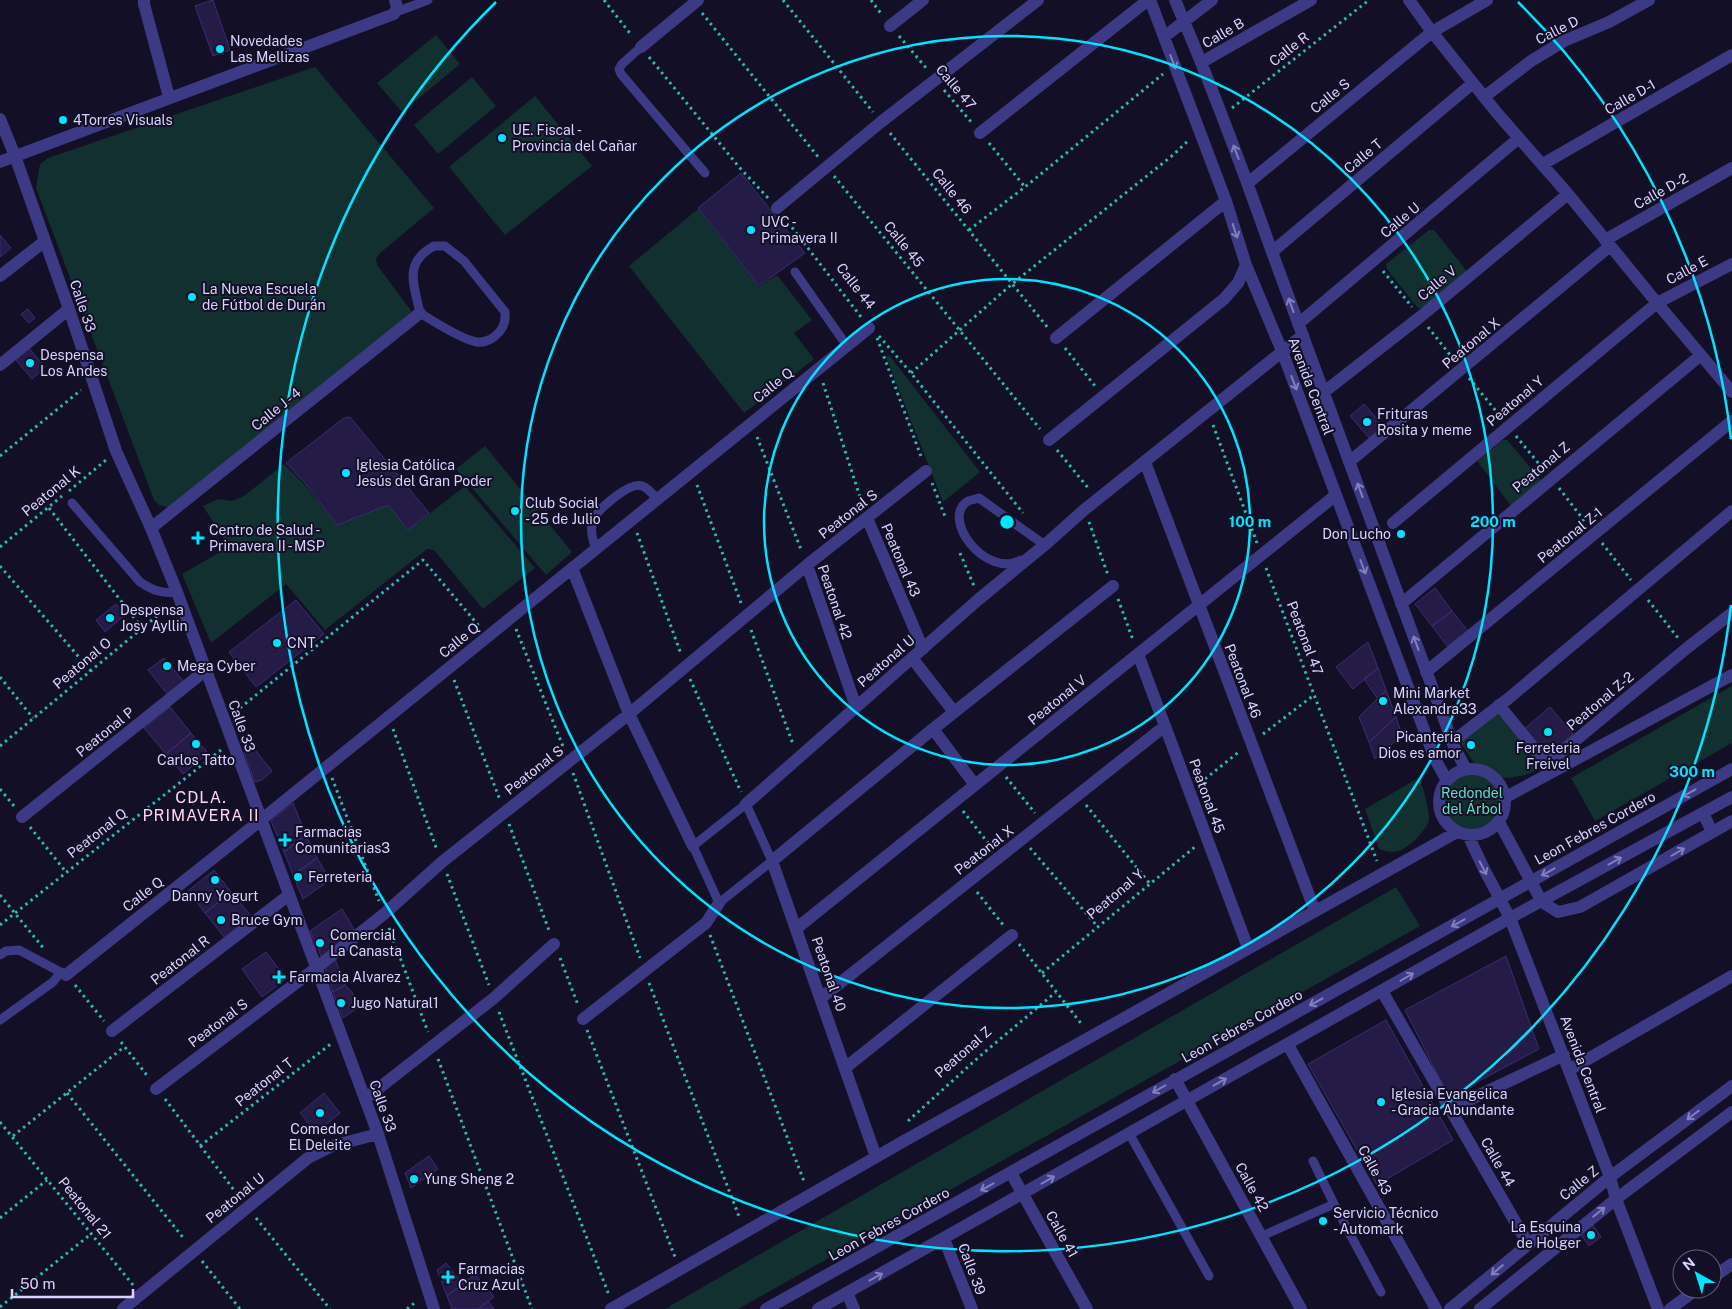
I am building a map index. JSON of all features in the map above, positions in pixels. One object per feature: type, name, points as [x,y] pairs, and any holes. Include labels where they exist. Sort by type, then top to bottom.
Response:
[{"type":"street","points":[[144,0],[169,97]]},
{"type":"street","points":[[890,26],[923,0]]},
{"type":"street","points":[[777,208],[881,122],[1038,0]]},
{"type":"street","points":[[980,132],[1149,0]]},
{"type":"street","name":"Avenida Central","points":[[1149,0],[1226,201],[1246,264],[1282,352],[1435,759],[1447,781]]},
{"type":"street","name":"Avenida Central","points":[[1175,0],[1202,62],[1248,182],[1426,672],[1452,742],[1466,769]]},
{"type":"street","points":[[1164,37],[1212,0]]},
{"type":"street","name":"Calle B","points":[[1202,62],[1311,0]]},
{"type":"street","points":[[1408,0],[1484,97],[1543,164],[1732,392]]},
{"type":"street","name":"Calle S","points":[[1248,182],[1432,32],[1486,0]]},
{"type":"street","name":"Calle D","points":[[1484,97],[1531,61],[1564,41],[1609,22],[1647,0]]},
{"type":"street","points":[[641,47],[696,2]]},
{"type":"street","points":[[0,162],[394,14],[396,6]]},
{"type":"street","name":"Calle D-1","points":[[1543,164],[1732,55]]},
{"type":"street","name":"Calle T","points":[[1272,252],[1473,83]]},
{"type":"street","name":"Calle 33","points":[[0,119],[69,309],[116,451],[151,528],[178,596],[378,1134],[434,1309]]},
{"type":"street","name":"Calle U","points":[[1144,462],[1282,352],[1300,329],[1374,261],[1519,138]]},
{"type":"street","name":"Calle D-2","points":[[1608,243],[1732,168]]},
{"type":"street","name":"Calle V","points":[[1324,392],[1420,317],[1568,194]]},
{"type":"street","points":[[1056,338],[1226,201]]},
{"type":"street","points":[[0,276],[44,241]]},
{"type":"street","name":"Peatonal X","points":[[1350,462],[1462,370],[1608,243]]},
{"type":"street","points":[[1049,440],[1224,299],[1238,283],[1246,264]]},
{"type":"street","name":"Calle E","points":[[1657,303],[1732,264]]},
{"type":"street","name":"Peatonal Y","points":[[1393,523],[1657,303]]},
{"type":"street","points":[[0,365],[69,309]]},
{"type":"street","name":"Calle J - 4","points":[[151,528],[420,313]]},
{"type":"street","name":"Calle Q","points":[[64,974],[261,820],[869,328]]},
{"type":"street","name":"Peatonal Z","points":[[1402,604],[1701,355]]},
{"type":"street","points":[[1720,378],[1732,370]]},
{"type":"street","name":"Peatonal Z-1","points":[[1426,672],[1732,421]]},
{"type":"street","name":"Peatonal U","points":[[746,804],[1044,544],[1144,462]]},
{"type":"street","name":"Peatonal 46","points":[[1144,462],[1314,911]]},
{"type":"street","name":"Peatonal S","points":[[156,1088],[316,968],[384,914],[442,862],[629,714],[807,565],[926,471]]},
{"type":"street","name":"Peatonal V","points":[[797,928],[1336,495]]},
{"type":"street","points":[[1452,742],[1732,512]]},
{"type":"street","name":"Peatonal 43","points":[[867,518],[923,649]]},
{"type":"street","name":"Peatonal 42","points":[[807,565],[856,707]]},
{"type":"street","points":[[572,568],[629,714],[692,846]]},
{"type":"street","points":[[772,860],[1113,586]]},
{"type":"street","name":"Peatonal Z-2","points":[[1499,705],[1547,764],[1686,648],[1732,613]]},
{"type":"street","name":"Peatonal 45","points":[[1138,654],[1248,948]]},
{"type":"street","points":[[912,658],[954,712]]},
{"type":"street","name":"Peatonal P","points":[[22,817],[206,670]]},
{"type":"street","points":[[1506,797],[1732,675]]},
{"type":"street","name":"Peatonal X","points":[[821,998],[1165,726]]},
{"type":"street","points":[[933,729],[975,785]]},
{"type":"street","points":[[611,1309],[904,1141],[1381,874],[1462,834],[1485,832],[1499,822],[1506,797],[1499,782],[1490,774],[1479,769],[1459,771],[1447,781],[1441,791],[1438,803],[1441,814],[1448,824],[1462,834]]},
{"type":"street","name":"Leon Febres Cordero","points":[[766,1309],[1011,1174],[1175,1079],[1732,769]]},
{"type":"street","points":[[818,1309],[1510,918],[1732,797]]},
{"type":"street","points":[[1703,813],[1712,832]]},
{"type":"street","points":[[1499,822],[1542,902],[1558,912],[1580,907],[1732,821]]},
{"type":"street","name":"Avenida Central","points":[[1462,834],[1484,869],[1510,918],[1570,1070],[1658,1309]]},
{"type":"street","name":"Peatonal 40","points":[[772,860],[876,1157]]},
{"type":"street","name":"Peatonal R","points":[[112,1031],[289,895]]},
{"type":"street","points":[[583,1018],[706,923],[719,903]]},
{"type":"street","points":[[845,1068],[1012,935]]},
{"type":"street","points":[[365,1100],[494,998],[554,944]]},
{"type":"street","points":[[1570,1070],[1732,976]]},
{"type":"street","name":"Calle 44","points":[[1382,991],[1528,1244]]},
{"type":"street","name":"Calle 43","points":[[1288,1045],[1436,1309]]},
{"type":"street","points":[[1450,1109],[1564,1055]]},
{"type":"street","name":"Calle 42","points":[[1175,1079],[1301,1309]]},
{"type":"street","name":"Calle Z","points":[[1450,1309],[1610,1177],[1732,1086]]},
{"type":"street","points":[[1480,1309],[1616,1199],[1732,1112]]},
{"type":"street","name":"Peatonal U","points":[[123,1309],[308,1158],[332,1146],[378,1134]]},
{"type":"street","name":"Calle 41","points":[[1011,1174],[1087,1309]]},
{"type":"street","name":"Calle 39","points":[[944,1239],[972,1309]]},
{"type":"street","points":[[847,1293],[854,1309]]},
{"type":"street","points":[[1670,1309],[1684,1299]]},
{"type":"lane","points":[[396,6],[428,0]]},
{"type":"lane","points":[[641,47],[622,64],[619,69],[621,74],[705,173]]},
{"type":"lane","points":[[434,246],[445,246],[464,262],[499,304],[505,312],[506,321],[500,332],[492,339],[478,343],[457,334],[420,313],[413,272],[414,263],[423,252],[434,246]]},
{"type":"lane","points":[[795,272],[847,346]]},
{"type":"lane","points":[[596,548],[590,534],[594,518],[606,505],[634,485],[642,486],[658,498]]},
{"type":"lane","points":[[979,498],[1044,544],[1012,565],[1000,565],[984,557],[969,544],[958,518],[960,509],[968,501],[979,498]]},
{"type":"lane","points":[[72,503],[140,582],[152,590],[178,596]]},
{"type":"lane","points":[[746,804],[692,846],[719,903],[772,860]]},
{"type":"lane","name":"Peatonal 40","points":[[746,804],[772,860]]},
{"type":"lane","points":[[0,955],[6,951],[19,950],[64,974],[0,1020]]},
{"type":"lane","points":[[1129,1133],[1209,1276]]},
{"type":"lane","points":[[1313,1161],[1381,1292]]},
{"type":"lane","points":[[1262,1236],[1334,1204]]},
{"type":"path","name":"Calle 44","points":[[604,0],[739,167],[777,208],[869,328],[874,331],[911,373],[1029,520]]},
{"type":"path","name":"Calle 46","points":[[783,0],[1103,396]]},
{"type":"path","name":"Calle 47","points":[[871,0],[890,26],[1025,187]]},
{"type":"path","name":"Calle R","points":[[1222,115],[1369,0]]},
{"type":"path","name":"Calle 45","points":[[696,2],[827,168],[1097,499]]},
{"type":"path","points":[[969,230],[1025,187],[1174,65]]},
{"type":"path","points":[[911,373],[1012,284],[1173,155],[1199,131]]},
{"type":"path","points":[[1374,261],[1551,478],[1686,648]]},
{"type":"path","name":"Peatonal 43","points":[[818,368],[867,518]]},
{"type":"path","points":[[0,456],[92,381]]},
{"type":"path","name":"Peatonal 47","points":[[1207,411],[1381,874]]},
{"type":"path","name":"Peatonal 42","points":[[751,422],[807,565]]},
{"type":"path","name":"Peatonal K","points":[[0,547],[116,451]]},
{"type":"path","points":[[49,508],[142,628]]},
{"type":"path","points":[[224,721],[424,560],[488,636]]},
{"type":"path","points":[[0,566],[91,671]]},
{"type":"path","name":"Peatonal O","points":[[0,746],[178,596]]},
{"type":"path","points":[[511,617],[569,762],[644,971],[745,1232]]},
{"type":"path","points":[[449,667],[680,1269]]},
{"type":"path","points":[[0,677],[33,718]]},
{"type":"path","name":"Peatonal Q","points":[[0,925],[232,741]]},
{"type":"path","points":[[998,766],[1042,823]]},
{"type":"path","points":[[0,789],[66,872]]},
{"type":"path","points":[[1078,794],[1150,884]]},
{"type":"path","points":[[955,801],[999,857]]},
{"type":"path","points":[[1022,838],[1098,927]]},
{"type":"path","name":"Peatonal Y","points":[[1042,973],[1207,838]]},
{"type":"path","points":[[968,881],[1091,1036]]},
{"type":"path","points":[[706,923],[809,1196]]},
{"type":"path","name":"Peatonal Z","points":[[904,1141],[901,1127],[980,1056],[1056,992]]},
{"type":"path","name":"Peatonal T","points":[[200,1146],[341,1036]]},
{"type":"path","points":[[13,1136],[124,1047]]},
{"type":"path","points":[[67,1093],[240,1309]]},
{"type":"path","name":"Peatonal 21","points":[[1,1125],[13,1136],[141,1294]]},
{"type":"path","points":[[0,1218],[47,1180]]},
{"type":"path","points":[[0,1307],[91,1234]]},
{"type":"green space","points":[[436,35],[460,64],[402,112],[377,83]]},
{"type":"green space","points":[[315,67],[434,208],[379,254],[376,259],[377,265],[412,312],[171,508],[159,505],[154,500],[36,188],[40,164],[48,158]]},
{"type":"green space","points":[[472,77],[496,106],[438,154],[414,125]]},
{"type":"green space","points":[[535,96],[592,166],[505,235],[449,167]]},
{"type":"green space","points":[[698,209],[759,287],[777,275],[812,320],[794,333],[814,359],[744,413],[629,266]]},
{"type":"green space","points":[[1429,230],[1434,230],[1466,270],[1465,274],[1423,308],[1418,308],[1387,269],[1386,264]]},
{"type":"green space","points":[[889,355],[980,472],[943,502],[886,357]]},
{"type":"green space","points":[[1503,440],[1507,440],[1541,480],[1512,507],[1477,461]]},
{"type":"green space","name":"Club Social - 25 de Julio","points":[[485,446],[572,552],[546,575],[456,469]]},
{"type":"green space","points":[[284,464],[303,483],[337,525],[388,505],[408,530],[465,486],[535,568],[483,609],[434,550],[427,549],[325,630],[286,584],[211,643],[182,574],[229,547],[203,506],[218,499],[232,501],[244,496]]},
{"type":"green space","points":[[1732,686],[1732,743],[1595,821],[1571,778]]},
{"type":"green space","points":[[1499,712],[1542,767],[1523,775],[1502,778],[1493,769],[1474,763],[1459,741]]},
{"type":"green space","name":"Redondel del Árbol","points":[[1466,772],[1478,772],[1493,780],[1501,795],[1501,807],[1493,822],[1478,830],[1466,830],[1451,822],[1443,807],[1443,795],[1451,780]]},
{"type":"green space","points":[[1420,777],[1428,810],[1428,824],[1410,844],[1399,851],[1379,849],[1365,809]]},
{"type":"green space","points":[[1396,887],[1420,926],[738,1309],[665,1309]]},
{"type":"building","points":[[213,0],[230,50],[213,56],[195,6]]},
{"type":"building","name":"UVC - Primavera II","points":[[741,173],[805,253],[759,286],[698,208]]},
{"type":"building","points":[[0,235],[11,248],[0,257]]},
{"type":"building","points":[[28,309],[35,318],[29,323],[21,314]]},
{"type":"building","name":"Despensa Los Andes","points":[[28,347],[45,367],[32,379],[15,359]]},
{"type":"building","name":"Frituras Rosita y meme","points":[[1364,404],[1384,427],[1370,439],[1350,416]]},
{"type":"building","name":"Iglesia Católica Jesús del Gran Poder","points":[[350,417],[429,513],[408,530],[388,505],[337,525],[304,482],[286,463],[344,418]]},
{"type":"building","points":[[1435,588],[1452,611],[1432,626],[1415,604]]},
{"type":"building","name":"CNT","points":[[296,600],[324,634],[256,687],[229,652]]},
{"type":"building","name":"Despensa Josy Ayllin","points":[[116,604],[125,615],[105,632],[96,620]]},
{"type":"building","points":[[1452,611],[1468,631],[1447,646],[1432,626]]},
{"type":"building","points":[[1368,642],[1378,668],[1353,689],[1336,667]]},
{"type":"building","points":[[164,658],[184,682],[168,695],[148,670]]},
{"type":"building","points":[[1378,668],[1386,690],[1378,699],[1364,679]]},
{"type":"building","points":[[1386,690],[1396,717],[1369,742],[1359,717]]},
{"type":"building","points":[[170,707],[191,733],[166,754],[144,728]]},
{"type":"building","name":"Ferreteria Freivel","points":[[1550,707],[1573,734],[1547,757],[1524,729]]},
{"type":"building","points":[[1396,717],[1402,735],[1375,759],[1369,742]]},
{"type":"building","points":[[191,733],[208,753],[183,774],[166,754]]},
{"type":"building","points":[[252,746],[272,771],[262,780],[255,782],[244,753]]},
{"type":"building","points":[[293,803],[306,835],[284,852],[271,821]]},
{"type":"building","points":[[306,835],[317,858],[293,875],[284,852]]},
{"type":"building","points":[[317,858],[330,880],[303,899],[293,875]]},
{"type":"building","points":[[214,870],[231,892],[205,913],[188,891]]},
{"type":"building","points":[[231,892],[252,917],[225,938],[205,913]]},
{"type":"building","points":[[342,909],[355,931],[322,958],[310,931]]},
{"type":"building","points":[[266,952],[286,979],[262,997],[242,969]]},
{"type":"building","points":[[1506,956],[1539,1049],[1449,1097],[1405,1010]]},
{"type":"building","points":[[335,959],[340,972],[329,979],[324,966]]},
{"type":"building","points":[[340,972],[345,985],[333,992],[329,979]]},
{"type":"building","points":[[345,985],[352,992],[359,1007],[343,1018],[333,992]]},
{"type":"building","name":"Iglesia Evangelica - Gracia Abundante","points":[[1386,1020],[1453,1140],[1377,1185],[1308,1064]]},
{"type":"building","name":"Comedor El Deleite","points":[[324,1093],[340,1113],[316,1133],[300,1113]]},
{"type":"building","points":[[429,1156],[438,1169],[411,1188],[405,1173]]},
{"type":"building","name":"La Esquina de Holger","points":[[1592,1224],[1601,1237],[1589,1246],[1580,1233]]},
{"type":"building","name":"Farmacias Cruz Azul","points":[[446,1263],[463,1284],[447,1296],[437,1270]]},
{"type":"building","points":[[475,1274],[494,1297],[478,1309],[452,1309],[447,1296]]},
{"type":"building","points":[[488,1301],[494,1309],[478,1309]]},
{"type":"place","name":"Novedades Las Mellizas","points":[[220,49]]},
{"type":"place","name":"4Torres Visuals","points":[[63,120]]},
{"type":"place","name":"UE. Fiscal - Provincia del Cañar","points":[[502,138]]},
{"type":"place","name":"UVC - Primavera II","points":[[751,230]]},
{"type":"place","name":"La Nueva Escuela de Fútbol de Durán","points":[[192,297]]},
{"type":"place","name":"Despensa Los Andes","points":[[30,363]]},
{"type":"place","name":"Frituras Rosita y meme","points":[[1367,422]]},
{"type":"place","name":"Iglesia Católica Jesús del Gran Poder","points":[[346,473]]},
{"type":"place","name":"Club Social - 25 de Julio","points":[[515,511]]},
{"type":"place","name":"Don Lucho","points":[[1401,534]]},
{"type":"place","name":"Centro de Salud - Primavera II - MSP","points":[[198,538]]},
{"type":"place","name":"Despensa Josy Ayllin","points":[[110,618]]},
{"type":"place","name":"CNT","points":[[277,643]]},
{"type":"place","name":"Mega Cyber","points":[[167,666]]},
{"type":"place","name":"Mini Market Alexandra33","points":[[1383,701]]},
{"type":"place","name":"Ferreteria Freivel","points":[[1548,732]]},
{"type":"place","name":"Carlos Tatto","points":[[196,744]]},
{"type":"place","name":"Picanteria Dios es amor","points":[[1471,745]]},
{"type":"place","name":"Farmacias Comunitarias3","points":[[285,840]]},
{"type":"place","name":"Ferreteria","points":[[298,877]]},
{"type":"place","name":"Danny Yogurt","points":[[215,880]]},
{"type":"place","name":"Bruce Gym","points":[[221,920]]},
{"type":"place","name":"Comercial La Canasta","points":[[320,943]]},
{"type":"place","name":"Farmacia Alvarez","points":[[279,977]]},
{"type":"place","name":"Jugo Natural1","points":[[341,1003]]},
{"type":"place","name":"Iglesia Evangelica - Gracia Abundante","points":[[1381,1102]]},
{"type":"place","name":"Comedor El Deleite","points":[[320,1113]]},
{"type":"place","name":"Yung Sheng 2","points":[[414,1179]]},
{"type":"place","name":"Servicio Técnico - Automark","points":[[1323,1221]]},
{"type":"place","name":"La Esquina de Holger","points":[[1591,1235]]},
{"type":"place","name":"Farmacias Cruz Azul","points":[[448,1277]]},
{"type":"district","name":"CDLA. PRIMAVERA II","points":[[201,806]]}]
